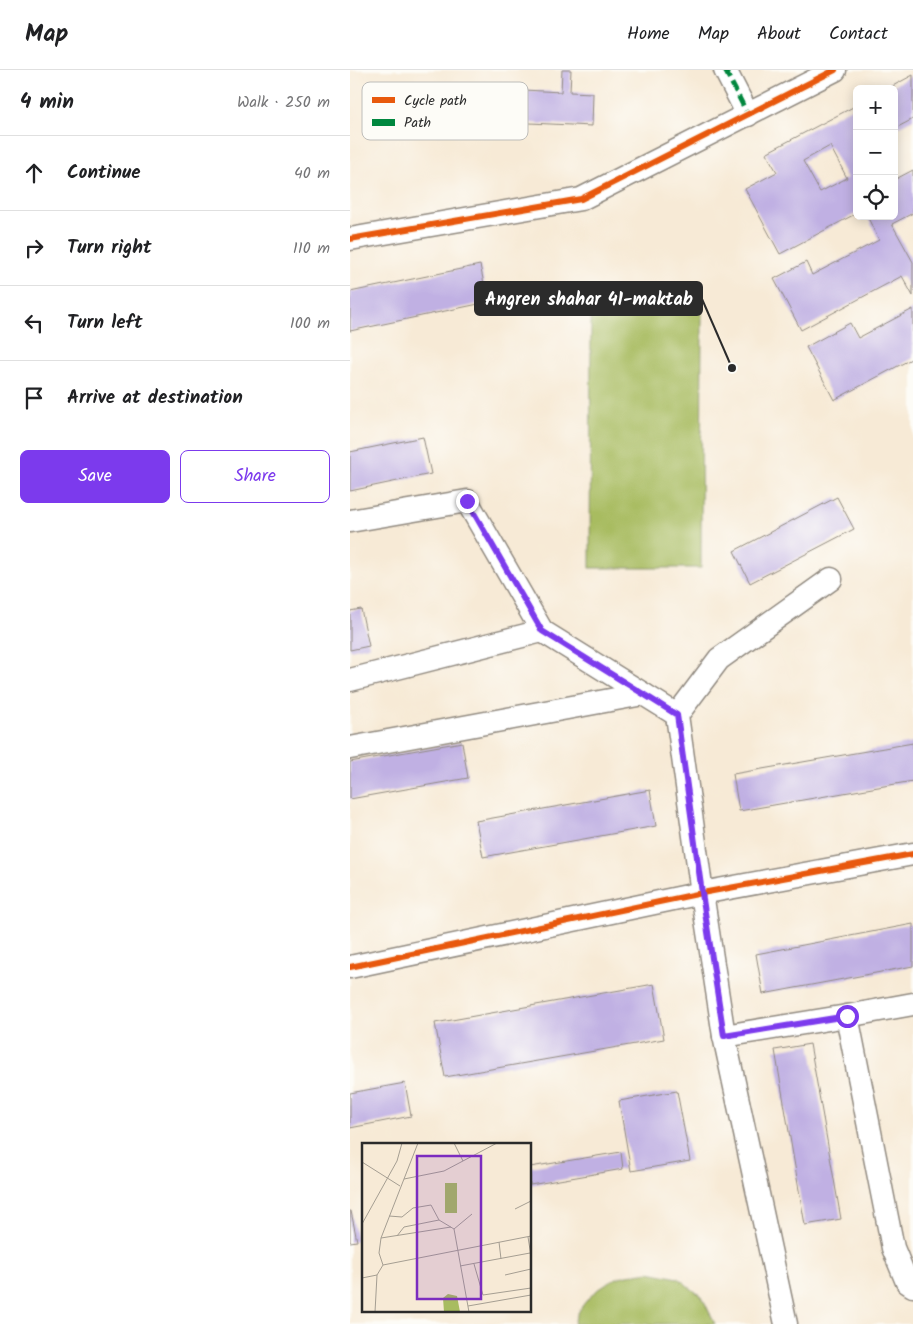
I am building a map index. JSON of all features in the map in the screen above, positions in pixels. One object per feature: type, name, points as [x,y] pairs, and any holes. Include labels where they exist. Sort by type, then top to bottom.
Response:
[{"type":"street","points":[[725,70],[748,115]]},
{"type":"street","points":[[350,239],[581,199],[835,70]]},
{"type":"street","points":[[350,521],[467,501],[542,631],[677,715]]},
{"type":"street","points":[[786,1324],[724,1036],[677,715],[719,659],[831,579]]},
{"type":"street","points":[[350,680],[542,631]]},
{"type":"street","points":[[350,748],[643,694]]},
{"type":"street","points":[[350,967],[702,893],[913,854]]},
{"type":"street","points":[[724,1036],[913,1004]]},
{"type":"street","points":[[847,1016],[893,1248],[907,1282],[913,1286]]},
{"type":"green space","points":[[591,311],[702,311],[701,568],[590,568]]},
{"type":"green space","points":[[649,1272],[678,1278],[702,1297],[715,1324],[574,1324],[580,1310],[590,1296],[603,1285],[628,1275]]},
{"type":"building","points":[[562,70],[571,70],[570,92],[593,93],[592,126],[528,123],[528,90],[561,92]]},
{"type":"building","points":[[913,75],[913,119],[898,127],[898,85],[894,85]]},
{"type":"building","points":[[853,107],[853,215],[780,254],[745,189],[777,172],[766,153]],"holes":[[[830,146],[847,178],[820,192],[803,161]]]},
{"type":"building","points":[[913,170],[913,213],[892,224],[913,262],[913,296],[902,276],[801,330],[774,279],[806,262],[812,275],[879,240],[869,220],[898,220],[898,178]]},
{"type":"building","points":[[480,265],[488,302],[350,331],[350,292]]},
{"type":"building","points":[[913,309],[913,358],[834,400],[806,347],[850,323],[858,338]]},
{"type":"building","points":[[423,437],[431,474],[350,491],[350,452]]},
{"type":"building","points":[[837,497],[854,529],[750,583],[734,551]]},
{"type":"building","points":[[361,609],[369,646],[350,650],[350,611]]},
{"type":"building","points":[[462,742],[468,778],[350,799],[350,762]]},
{"type":"building","points":[[913,743],[913,781],[739,811],[733,774]]},
{"type":"building","points":[[650,790],[656,826],[483,857],[476,821]]},
{"type":"building","points":[[913,924],[913,966],[763,994],[756,954]]},
{"type":"building","points":[[654,984],[664,1039],[445,1077],[435,1023]]},
{"type":"building","points":[[810,1044],[841,1219],[805,1225],[775,1050]]},
{"type":"building","points":[[405,1083],[411,1116],[350,1128],[350,1093]]},
{"type":"building","points":[[677,1091],[690,1161],[631,1171],[619,1101]]},
{"type":"building","points":[[621,1152],[623,1169],[531,1185],[531,1167]]},
{"type":"building","points":[[350,1211],[357,1241],[350,1242]]},
{"type":"marked path","points":[[725,70],[748,115]]},
{"type":"cycle path","points":[[350,239],[581,199],[835,70]]},
{"type":"cycle path","points":[[350,967],[702,893],[913,854]]},
{"type":"place","name":"Angren shahar 41-maktab","points":[[732,368]]},
{"type":"route","points":[[467,501],[542,631],[677,715],[724,1036],[847,1016]]}]
